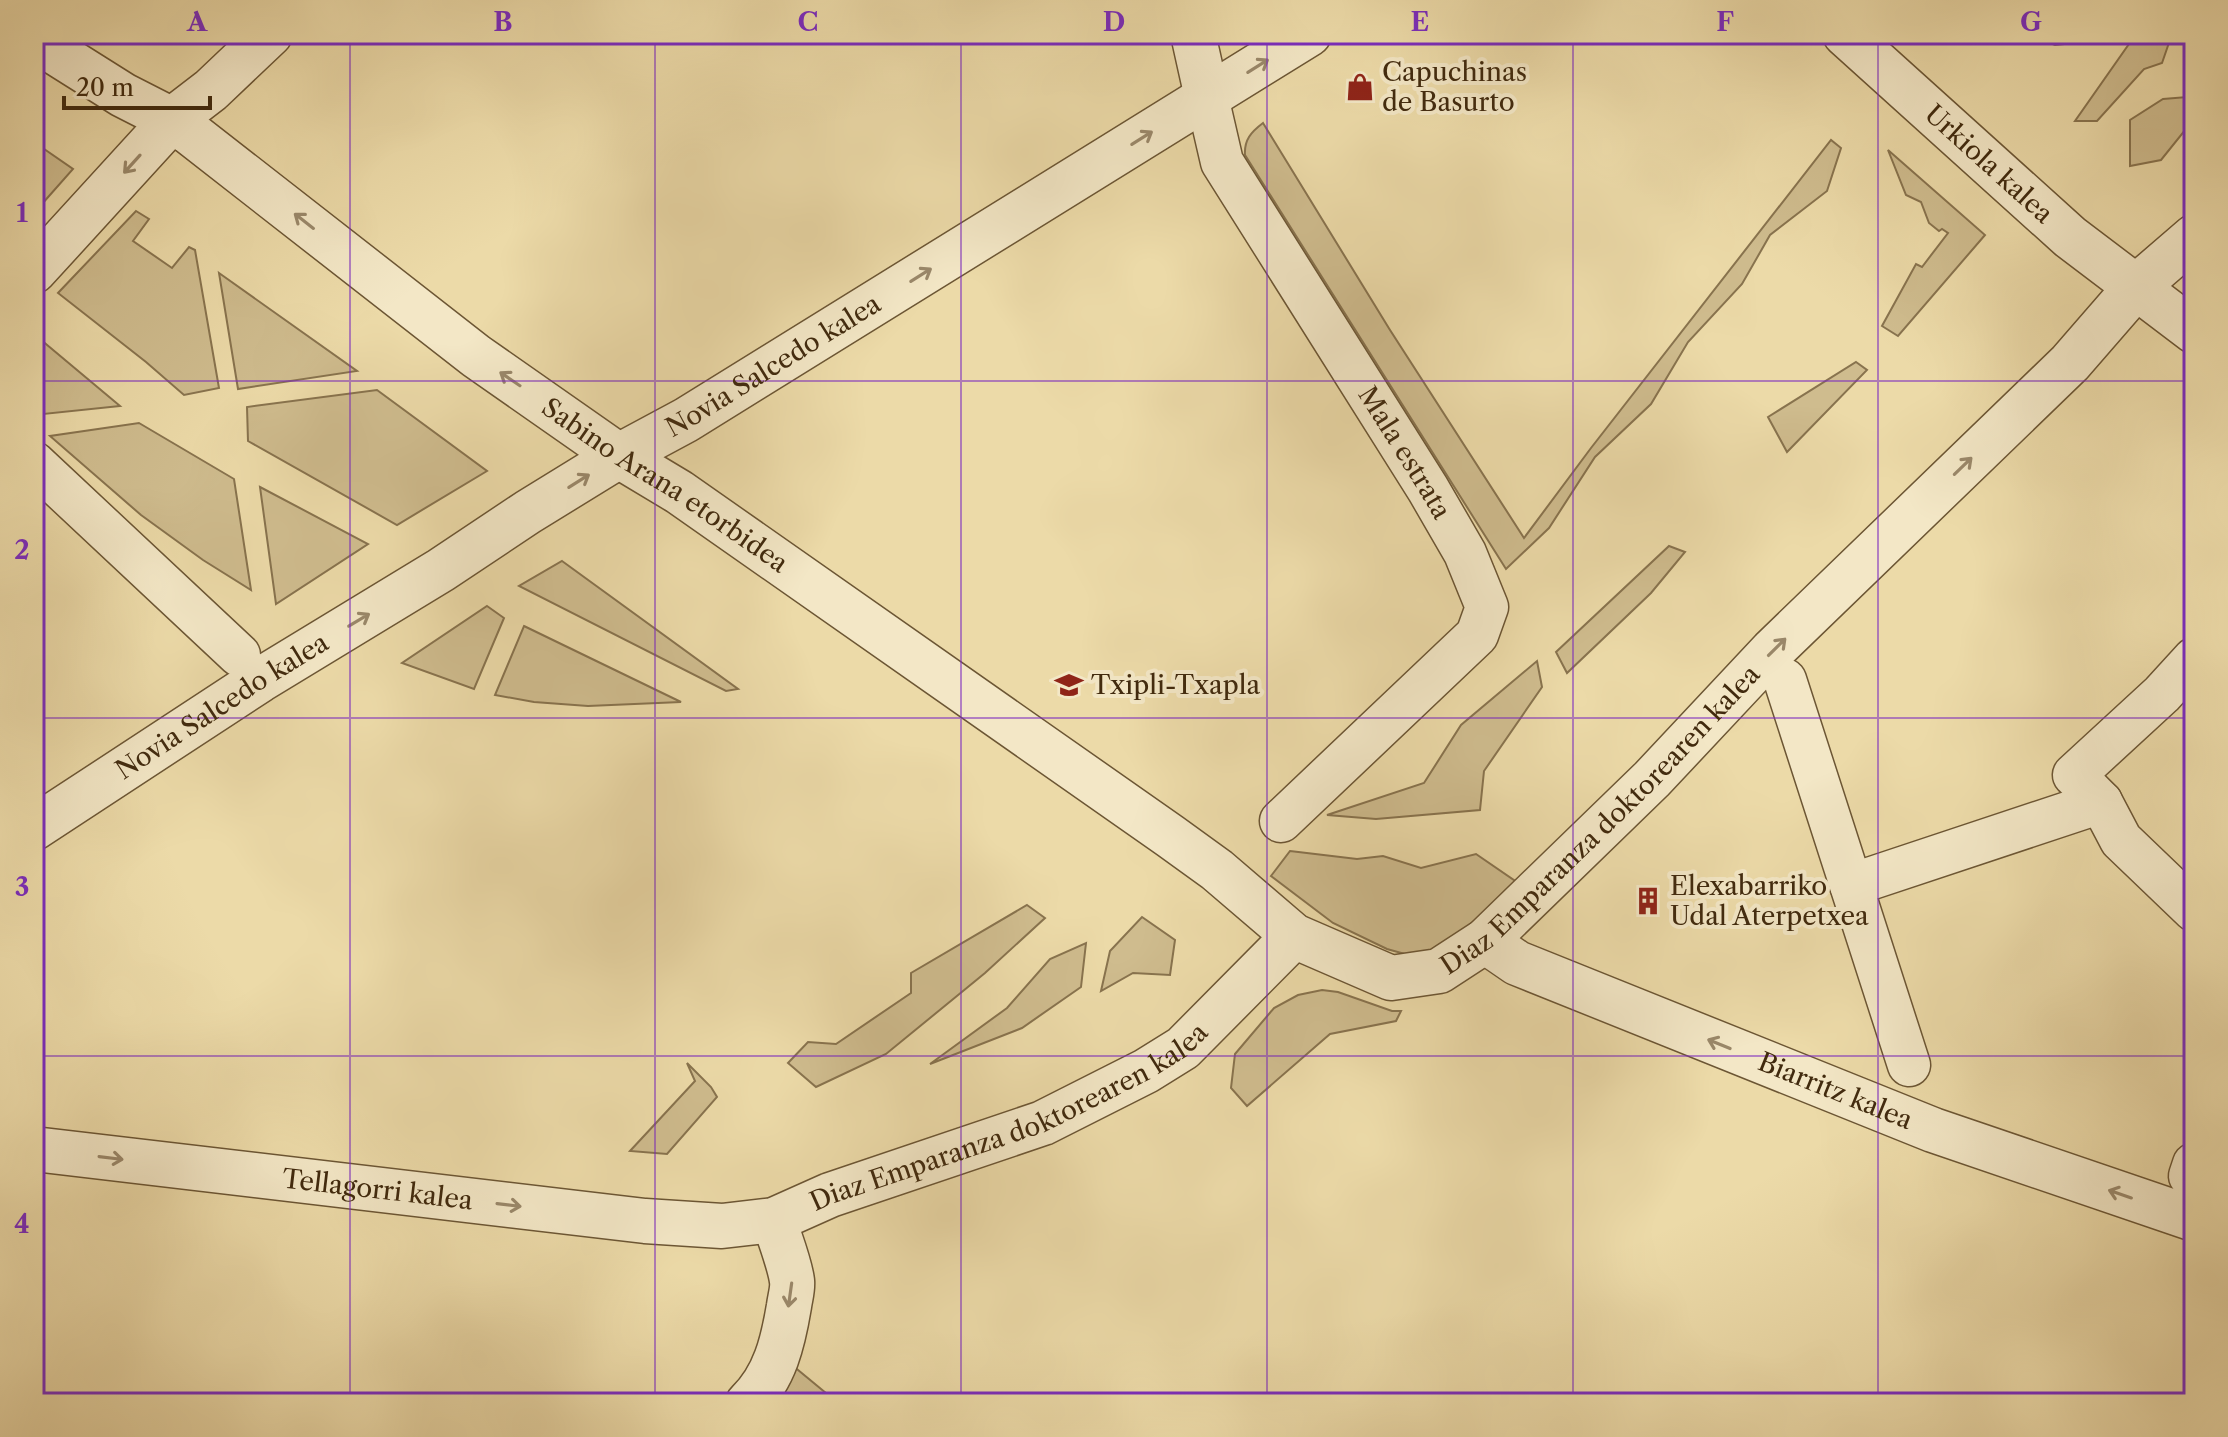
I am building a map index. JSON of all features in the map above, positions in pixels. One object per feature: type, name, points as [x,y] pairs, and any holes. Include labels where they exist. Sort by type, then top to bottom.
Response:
[{"type":"street","points":[[34,271],[172,120],[211,90],[270,34]]},
{"type":"street","name":"Mala estrata","points":[[1193,34],[1222,162],[1428,489],[1465,553],[1487,607],[1477,635],[1281,821]]},
{"type":"street","name":"Novia Salcedo kalea","points":[[34,828],[260,680],[405,593],[528,512],[619,456],[686,420],[1309,34]]},
{"type":"street","name":"Urkiola kalea","points":[[1845,34],[2070,237],[2194,331]]},
{"type":"street","name":"Sabino Arana etorbidea","points":[[34,39],[123,95],[172,120],[476,356],[619,456],[679,492],[1170,836],[1217,870],[1294,936]]},
{"type":"street","name":"Diaz Emparanza doktorearen kalea","points":[[722,1226],[774,1220],[830,1195],[1043,1123],[1146,1071],[1183,1048],[1294,936],[1391,978],[1439,971],[1485,941],[1652,779],[1772,651],[2070,363],[2136,287],[2194,237]]},
{"type":"street","points":[[34,463],[239,655]]},
{"type":"street","points":[[2194,659],[2162,694],[2074,775],[2101,802],[2121,840],[2194,910]]},
{"type":"street","points":[[1785,680],[1909,1065]]},
{"type":"street","points":[[1851,885],[2101,802]]},
{"type":"street","name":"Biarritz kalea","points":[[1485,941],[1517,963],[1933,1130],[2194,1219]]},
{"type":"street","name":"Tellagorri kalea","points":[[34,1149],[645,1221],[722,1226]]},
{"type":"street","points":[[748,1403],[760,1391],[773,1369],[785,1330],[791,1293],[792,1282],[774,1220]]},
{"type":"shaded area","points":[[2027,34],[2091,34],[2084,42],[2055,45]]},
{"type":"shaded area","points":[[2136,34],[2172,34],[2162,63],[2144,69],[2097,121],[2075,121]]},
{"type":"shaded area","points":[[2187,97],[2190,124],[2161,160],[2130,166],[2130,120],[2163,99]]},
{"type":"shaded area","points":[[1263,123],[1390,330],[1524,538],[1831,140],[1841,148],[1827,191],[1770,235],[1742,284],[1688,342],[1651,404],[1595,457],[1549,528],[1506,569],[1245,155],[1249,137]]},
{"type":"shaded area","points":[[34,142],[73,169],[34,213]]},
{"type":"shaded area","points":[[1888,150],[1985,235],[1898,336],[1882,326],[1916,264],[1922,267],[1948,233],[1942,229],[1939,231],[1929,223],[1921,202],[1906,195]]},
{"type":"shaded area","points":[[136,211],[149,219],[133,241],[172,268],[189,247],[195,250],[219,388],[184,395],[58,293]]},
{"type":"shaded area","points":[[219,273],[357,371],[238,389]]},
{"type":"shaded area","points":[[34,334],[120,406],[34,415]]},
{"type":"shaded area","points":[[1856,362],[1867,370],[1787,452],[1768,417]]},
{"type":"shaded area","points":[[377,390],[487,471],[397,525],[248,441],[247,407]]},
{"type":"shaded area","points":[[139,423],[234,479],[251,590],[141,515],[50,436]]},
{"type":"shaded area","points":[[260,487],[368,544],[276,604]]},
{"type":"shaded area","points":[[1669,546],[1685,552],[1651,593],[1567,673],[1556,652]]},
{"type":"shaded area","points":[[562,561],[738,689],[726,691],[519,586]]},
{"type":"shaded area","points":[[487,606],[504,618],[474,689],[402,663]]},
{"type":"shaded area","points":[[524,626],[681,702],[588,706],[495,695]]},
{"type":"shaded area","points":[[1537,661],[1542,687],[1484,771],[1480,810],[1376,819],[1327,815],[1424,783],[1461,725]]},
{"type":"shaded area","points":[[1290,851],[1357,859],[1383,856],[1421,868],[1476,854],[1521,885],[1461,944],[1412,956],[1387,949],[1333,923],[1271,876]]},
{"type":"shaded area","points":[[1027,905],[1045,918],[985,973],[886,1054],[816,1087],[788,1063],[808,1042],[836,1044],[911,993],[911,973]]},
{"type":"shaded area","points":[[1142,917],[1175,940],[1170,975],[1133,973],[1101,991],[1110,951]]},
{"type":"shaded area","points":[[1086,943],[1081,987],[1022,1028],[930,1064],[1007,1008],[1050,959]]},
{"type":"shaded area","points":[[1322,990],[1401,1011],[1396,1021],[1330,1034],[1247,1106],[1231,1088],[1235,1054],[1274,1008],[1298,995]]},
{"type":"shaded area","points":[[687,1063],[717,1097],[667,1154],[630,1151],[695,1081]]},
{"type":"shaded area","points":[[792,1365],[838,1403],[768,1403]]},
{"type":"place","name":"Capuchinas de Basurto","points":[[1360,87]]},
{"type":"place","name":"Txipli-Txapla","points":[[1069,685]]},
{"type":"place","name":"Elexabarriko Udal Aterpetxea","points":[[1648,901]]}]
